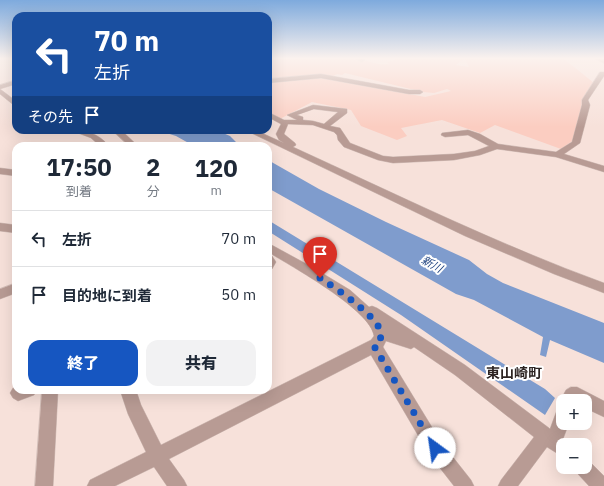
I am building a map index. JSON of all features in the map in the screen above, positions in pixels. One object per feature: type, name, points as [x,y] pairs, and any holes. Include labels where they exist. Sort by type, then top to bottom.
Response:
[{"type":"street","points":[[354,82],[409,92],[420,92]]},
{"type":"street","points":[[557,155],[576,143],[586,105],[585,100],[597,82]]},
{"type":"street","points":[[0,87],[12,83]]},
{"type":"street","points":[[0,91],[12,101]]},
{"type":"street","points":[[300,119],[291,116],[313,106],[344,111],[339,116],[332,118],[326,126]]},
{"type":"street","points":[[272,116],[285,122],[313,123],[326,126],[337,130],[342,140],[347,145],[381,158],[394,160],[454,157],[478,153],[496,146]]},
{"type":"street","points":[[285,122],[280,134],[282,138],[298,148],[301,153]]},
{"type":"street","points":[[445,135],[458,132],[473,133],[496,146],[557,155],[604,169]]},
{"type":"street","points":[[87,134],[94,136],[101,142]]},
{"type":"street","points":[[120,134],[130,142]]},
{"type":"street","points":[[258,134],[466,231],[568,275],[604,288]]},
{"type":"street","points":[[0,171],[12,172]]},
{"type":"street","points":[[0,227],[12,228]]},
{"type":"street","points":[[272,249],[346,294],[460,370],[554,442]]},
{"type":"street","points":[[0,294],[12,290]]},
{"type":"street","points":[[346,294],[378,325],[378,340],[435,448],[466,486]]},
{"type":"street","points":[[96,486],[157,456],[378,340],[423,346]]},
{"type":"street","points":[[44,486],[50,394]]},
{"type":"street","points":[[129,394],[134,408],[157,456],[178,486]]},
{"type":"street","points":[[592,403],[604,409]]},
{"type":"street","points":[[507,486],[554,442],[558,430]]},
{"type":"street","points":[[590,474],[601,486]]},
{"type":"shaded area","points":[[272,82],[348,82],[425,97],[451,91],[447,89],[434,93],[423,92],[381,82],[592,82],[594,83],[583,106],[574,140],[561,149],[495,125],[480,133],[442,120],[401,128],[407,136],[397,140],[361,126],[351,110],[312,102],[278,120],[272,116]]},
{"type":"water","points":[[170,134],[225,134],[236,142],[187,142]]},
{"type":"water","name":"新川","points":[[272,162],[319,189],[469,260],[487,274],[503,283],[604,323],[604,363],[550,340],[546,357],[540,355],[543,337],[474,300],[456,294],[272,190]]},
{"type":"water","points":[[272,222],[545,389],[555,398],[545,415],[401,315],[272,234]]},
{"type":"district","name":"東山崎町","points":[[514,373]]},
{"type":"route","points":[[320,278],[346,294],[378,325],[381,338],[374,346],[435,448]]}]
